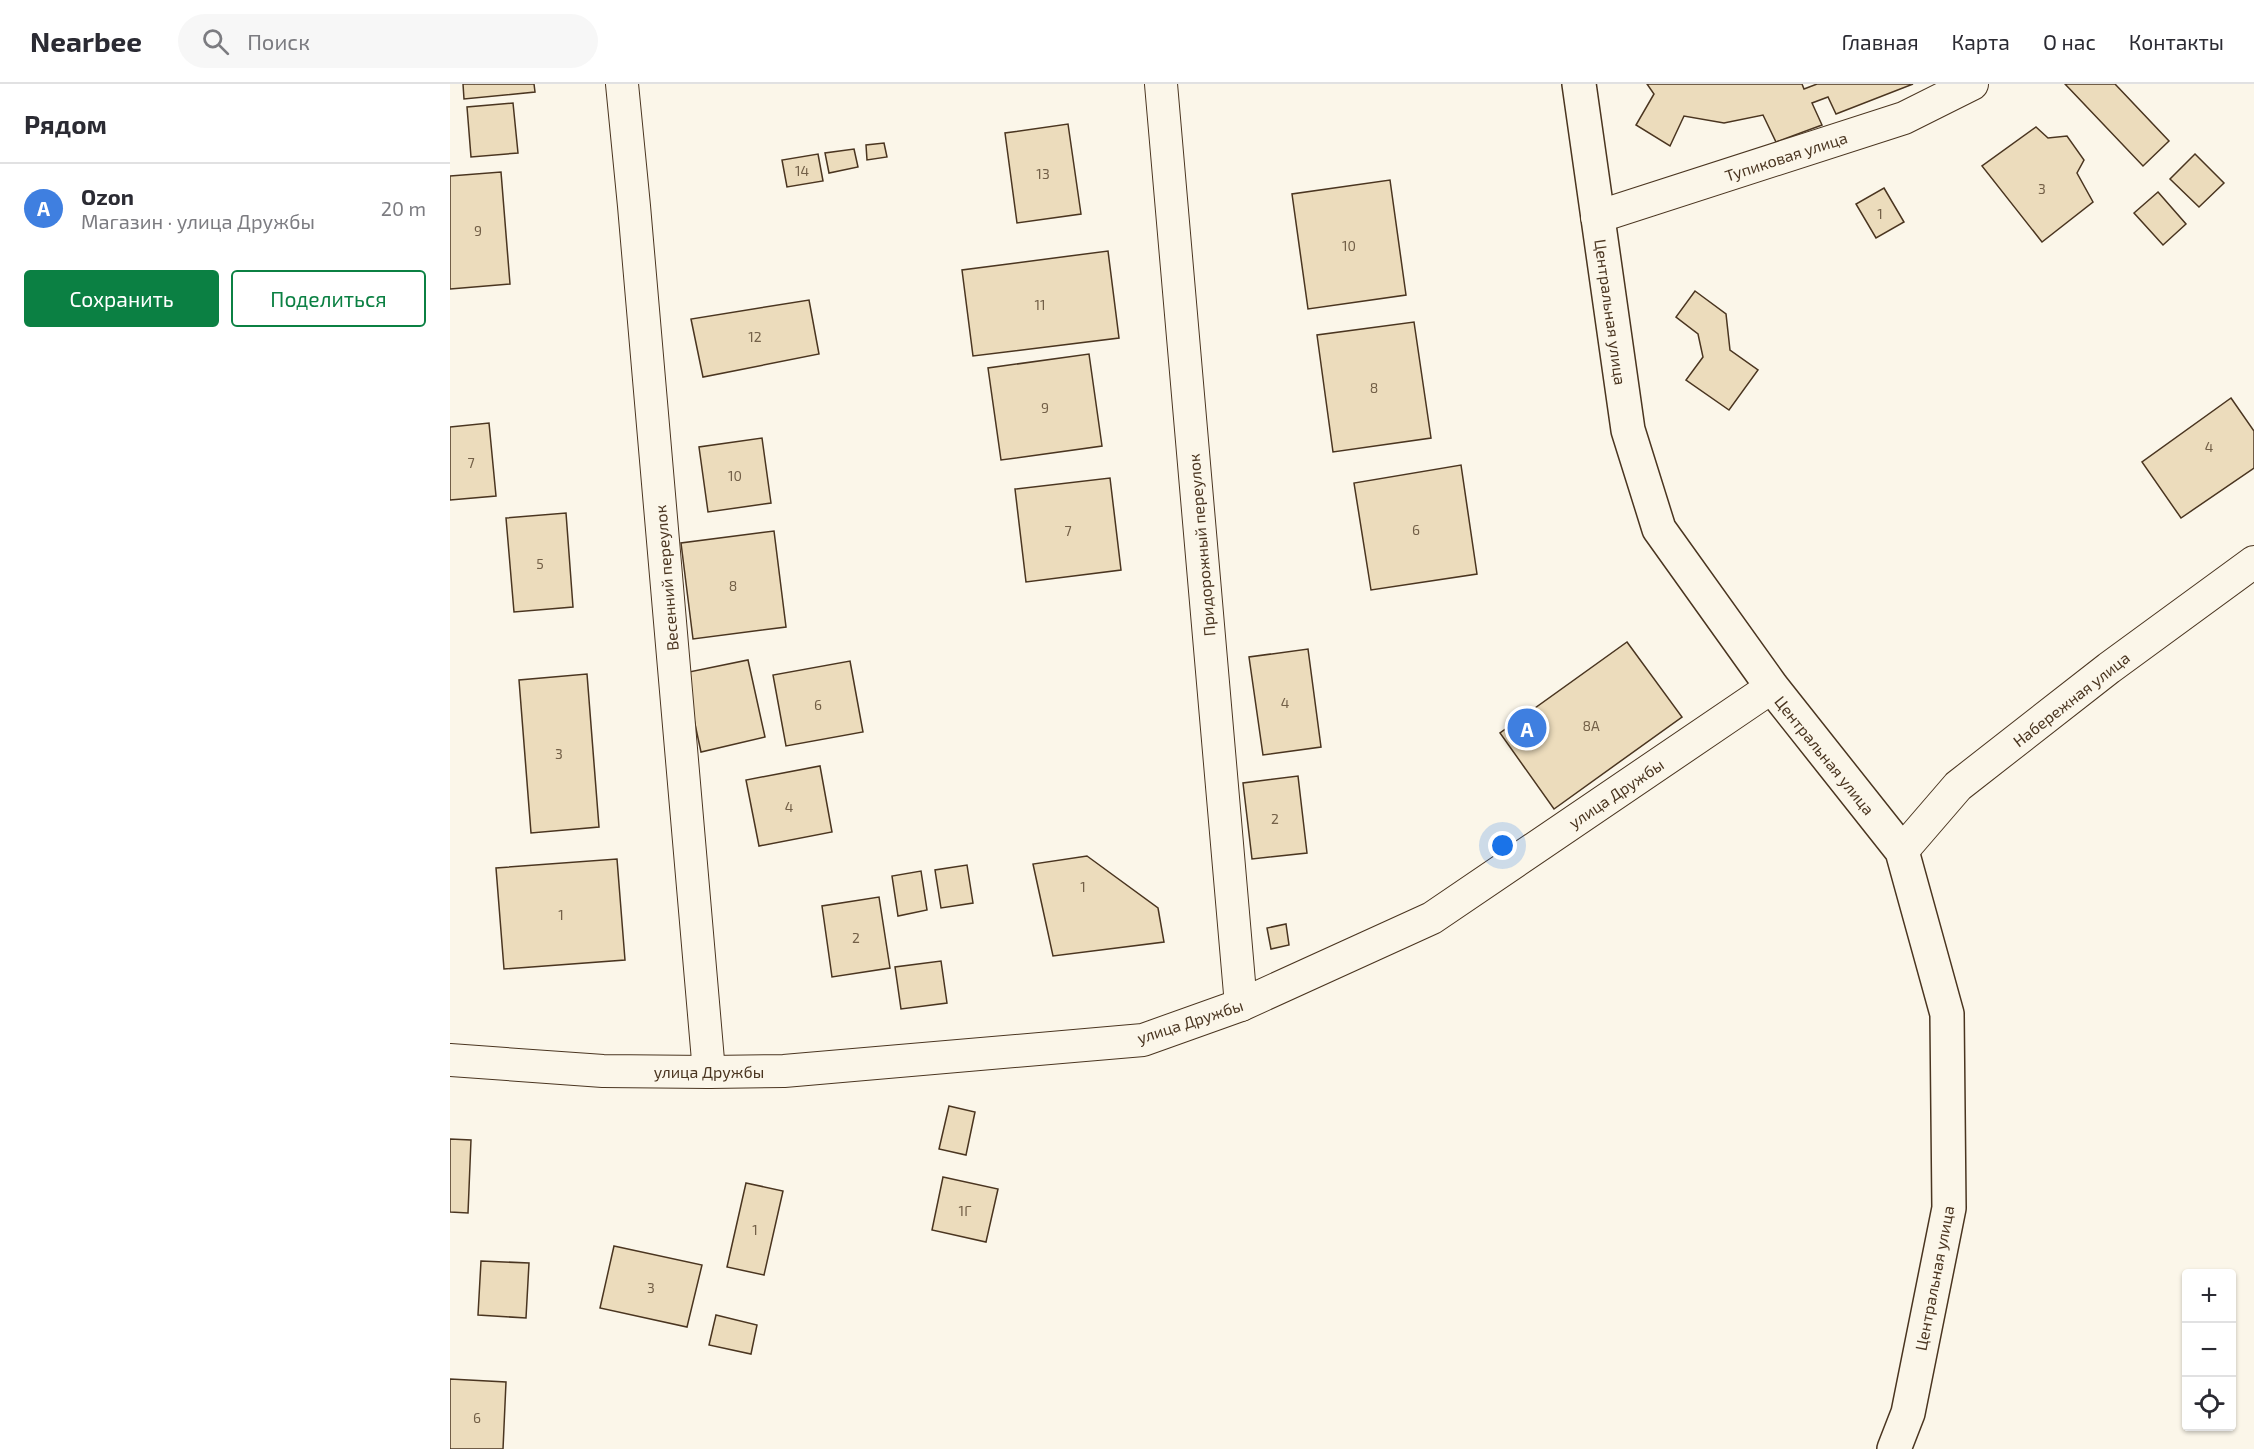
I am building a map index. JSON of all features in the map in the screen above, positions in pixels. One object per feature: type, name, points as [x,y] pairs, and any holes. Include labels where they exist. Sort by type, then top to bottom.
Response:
[{"type":"street","name":"Весенний переулок","points":[[622,84],[709,1072]]},
{"type":"street","name":"Придорожный переулок","points":[[1161,84],[1241,1005]]},
{"type":"street","name":"Центральная улица","points":[[1579,84],[1628,430],[1659,529],[1772,687],[1902,851],[1947,1014],[1949,1208],[1908,1413],[1894,1449]]},
{"type":"street","name":"Тупиковая улица","points":[[1597,217],[1904,118],[1972,84]]},
{"type":"street","name":"Набережная улица","points":[[1902,851],[1958,786],[2109,668],[2254,562]]},
{"type":"street","name":"улица Дружбы","points":[[450,1060],[603,1071],[784,1071],[1143,1040],[1241,1005],[1432,918],[1772,687]]},
{"type":"building","points":[[463,84],[534,84],[535,92],[464,99]]},
{"type":"building","points":[[1647,84],[1802,84],[1804,89],[1817,84],[1913,84],[1836,114],[1828,97],[1812,103],[1822,125],[1776,142],[1763,115],[1724,123],[1684,116],[1670,146],[1636,125],[1654,94]]},
{"type":"building","points":[[2065,84],[2115,84],[2169,141],[2143,166]]},
{"type":"building","points":[[513,103],[518,153],[471,157],[467,107]]},
{"type":"building","points":[[1068,124],[1081,214],[1017,223],[1005,133]]},
{"type":"building","points":[[2036,127],[2048,138],[2067,136],[2084,160],[2077,173],[2093,202],[2042,242],[1982,166]]},
{"type":"building","points":[[884,143],[887,157],[867,160],[866,145]]},
{"type":"building","points":[[854,149],[858,167],[829,173],[825,153]]},
{"type":"building","points":[[818,154],[823,181],[787,187],[782,160]]},
{"type":"building","points":[[2195,154],[2224,183],[2199,207],[2170,179]]},
{"type":"building","points":[[501,172],[510,284],[450,289],[450,176]]},
{"type":"building","points":[[1390,180],[1406,295],[1308,309],[1292,194]]},
{"type":"building","points":[[1884,188],[1904,222],[1876,238],[1856,204]]},
{"type":"building","points":[[2158,192],[2186,224],[2163,245],[2134,213]]},
{"type":"building","points":[[1108,251],[1119,338],[973,356],[962,270]]},
{"type":"building","points":[[1695,291],[1726,314],[1730,350],[1758,370],[1729,410],[1686,380],[1703,357],[1698,334],[1676,317]]},
{"type":"building","points":[[809,300],[819,354],[703,377],[691,319]]},
{"type":"building","points":[[1414,322],[1431,438],[1333,452],[1317,335]]},
{"type":"building","points":[[1089,354],[1102,446],[1001,460],[988,368]]},
{"type":"building","points":[[2231,398],[2254,431],[2254,468],[2181,518],[2142,462]]},
{"type":"building","points":[[489,423],[496,496],[450,500],[450,427]]},
{"type":"building","points":[[762,438],[771,503],[708,512],[699,447]]},
{"type":"building","points":[[1461,465],[1477,574],[1371,590],[1354,483]]},
{"type":"building","points":[[1110,478],[1121,570],[1026,582],[1015,489]]},
{"type":"building","points":[[566,513],[573,607],[514,612],[506,518]]},
{"type":"building","points":[[774,531],[786,627],[693,639],[681,543]]},
{"type":"building","points":[[1627,642],[1682,717],[1554,809],[1500,733]]},
{"type":"building","points":[[1308,649],[1321,747],[1263,755],[1249,657]]},
{"type":"building","points":[[748,660],[765,737],[701,752],[684,673]]},
{"type":"building","points":[[850,661],[863,732],[786,746],[773,675]]},
{"type":"building","points":[[587,674],[599,827],[531,833],[519,680]]},
{"type":"building","points":[[820,766],[832,832],[759,846],[746,780]]},
{"type":"building","points":[[1298,776],[1307,853],[1252,859],[1243,783]]},
{"type":"building","points":[[1087,856],[1158,908],[1164,942],[1053,956],[1033,864]]},
{"type":"building","points":[[617,859],[625,960],[504,969],[496,868]]},
{"type":"building","points":[[967,865],[973,903],[941,908],[935,870]]},
{"type":"building","points":[[921,871],[927,910],[898,916],[892,876]]},
{"type":"building","points":[[879,897],[890,968],[832,977],[822,906]]},
{"type":"building","points":[[1286,924],[1289,945],[1271,949],[1267,928]]},
{"type":"building","points":[[941,961],[947,1003],[901,1009],[895,967]]},
{"type":"building","points":[[949,1106],[975,1112],[966,1155],[939,1149]]},
{"type":"building","points":[[450,1139],[471,1140],[468,1213],[450,1212]]},
{"type":"building","points":[[943,1177],[998,1189],[986,1242],[932,1230]]},
{"type":"building","points":[[746,1183],[783,1191],[764,1275],[727,1267]]},
{"type":"building","points":[[614,1246],[702,1265],[687,1327],[600,1308]]},
{"type":"building","points":[[481,1261],[529,1263],[526,1318],[478,1315]]},
{"type":"building","points":[[716,1315],[757,1325],[751,1354],[709,1345]]},
{"type":"building","points":[[450,1379],[506,1382],[503,1449],[450,1449]]},
{"type":"place","name":"Ozon","points":[[1527,728]]}]
